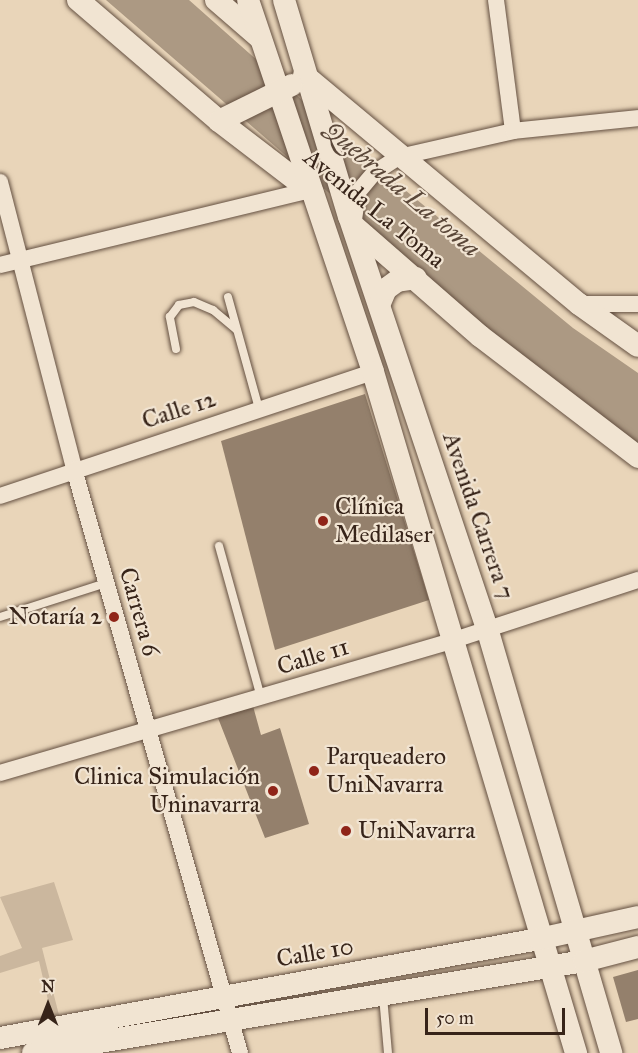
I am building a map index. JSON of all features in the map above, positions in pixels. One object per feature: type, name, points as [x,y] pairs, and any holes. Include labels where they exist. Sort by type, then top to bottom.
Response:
[{"type":"main road","name":"Avenida La Toma","points":[[78,0],[352,220],[480,336],[638,457]]},
{"type":"main road","points":[[216,0],[264,43],[296,84],[397,159],[579,304],[638,346]]},
{"type":"main road","points":[[248,0],[264,43]]},
{"type":"main road","name":"Avenida Carrera 7","points":[[284,0],[308,185],[373,372],[539,939],[576,1053]]},
{"type":"main road","points":[[226,118],[296,84]]},
{"type":"main road","name":"Avenida Carrera 7","points":[[296,84],[352,220],[487,628],[611,1053]]},
{"type":"main road","points":[[380,303],[386,289],[397,281],[416,278]]},
{"type":"main road","name":"Calle 10","points":[[0,1038],[539,939],[638,917]]},
{"type":"main road","points":[[33,1053],[233,1022],[584,961],[638,947]]},
{"type":"street","points":[[496,0],[513,131]]},
{"type":"street","points":[[352,220],[358,192],[374,173],[397,159],[513,131],[638,118]]},
{"type":"street","name":"Carrera 6","points":[[0,182],[74,469],[240,1053]]},
{"type":"street","points":[[0,265],[308,185]]},
{"type":"street","points":[[579,304],[638,304]]},
{"type":"street","name":"Calle 12","points":[[0,496],[74,469],[373,372]]},
{"type":"street","name":"Calle 11","points":[[0,773],[451,641],[638,580]]},
{"type":"lane","points":[[228,297],[259,409]]},
{"type":"lane","points":[[176,349],[171,317],[179,305],[194,302],[213,310],[237,330]]},
{"type":"lane","points":[[219,546],[261,697]]},
{"type":"lane","points":[[0,617],[106,584]]},
{"type":"lane","points":[[383,996],[388,1053]]},
{"type":"shaded area","points":[[54,882],[73,940],[42,948],[61,1023],[53,1022],[39,961],[0,973],[0,956],[22,948],[0,897]]},
{"type":"water","name":"Quebrada La toma","points":[[106,0],[189,0],[388,176],[573,328],[638,373],[638,447],[476,320]]},
{"type":"building","name":"Clínica Medilaser","points":[[365,394],[429,600],[275,650],[221,441]]},
{"type":"building","name":"Clinica Simulación Uninavarra","points":[[253,706],[261,735],[280,728],[309,824],[265,838],[218,718]]},
{"type":"building","points":[[638,970],[638,1019],[626,1022],[613,977]]},
{"type":"place","name":"Clínica Medilaser","points":[[323,521]]},
{"type":"place","name":"Notaría 2","points":[[114,617]]},
{"type":"place","name":"Parqueadero UniNavarra","points":[[314,771]]},
{"type":"place","name":"Clinica Simulación Uninavarra","points":[[273,791]]},
{"type":"place","name":"UniNavarra","points":[[346,831]]}]
